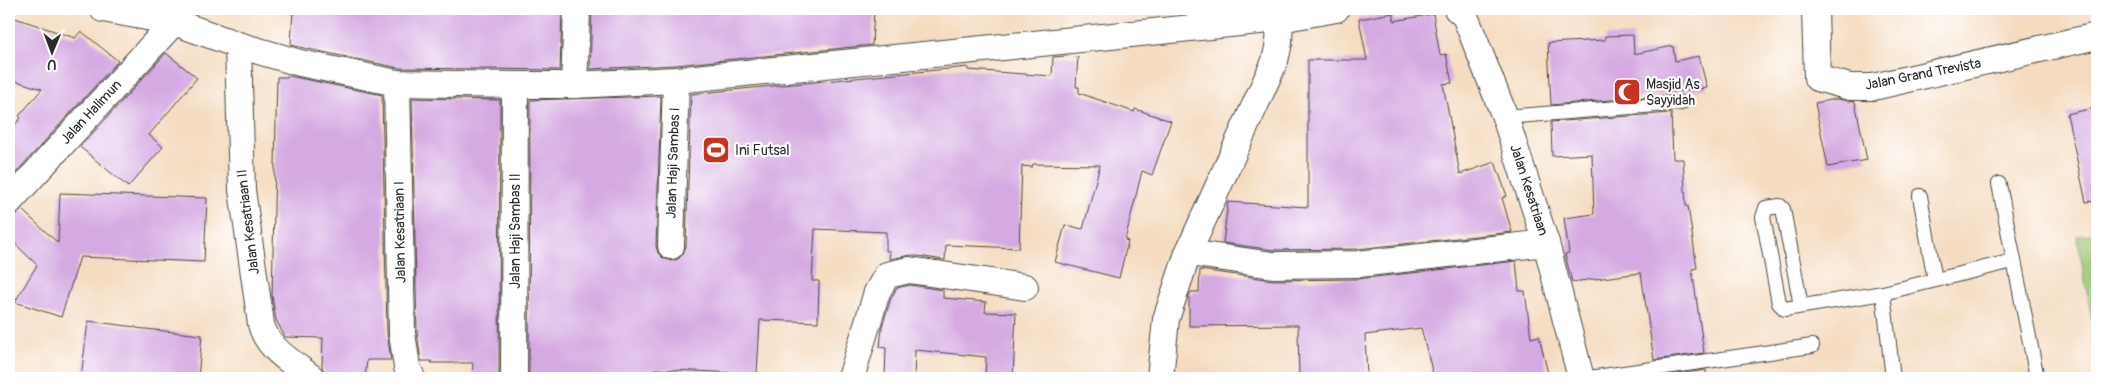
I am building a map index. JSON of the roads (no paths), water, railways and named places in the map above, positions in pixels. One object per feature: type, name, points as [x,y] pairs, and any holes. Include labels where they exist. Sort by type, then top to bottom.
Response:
[{"type":"street","points":[[103,9],[174,22],[238,45],[300,63],[397,84],[574,84],[676,80],[1280,19],[1326,10]]},
{"type":"street","points":[[574,84],[577,9]]},
{"type":"street","name":"Jalan Kesatriaan","points":[[1457,9],[1465,16],[1506,117],[1546,244],[1581,378]]},
{"type":"street","name":"Jalan Grand Trevista","points":[[1815,9],[1817,78],[1850,87],[1873,87],[2097,36]]},
{"type":"street","points":[[1160,378],[1166,319],[1188,253],[1274,61],[1279,43],[1280,19]]},
{"type":"street","name":"Jalan Halimun","points":[[9,202],[174,22]]},
{"type":"street","name":"Jalan Kesatriaan II","points":[[238,45],[242,190],[261,324],[268,343],[311,377]]},
{"type":"street","name":"Jalan Haji Sambas I","points":[[671,246],[676,80]]},
{"type":"street","name":"Jalan Kesatriaan I","points":[[397,84],[402,333],[407,367],[412,378]]},
{"type":"street","name":"Jalan Haji Sambas II","points":[[514,378],[515,84]]},
{"type":"street","points":[[1188,253],[1273,265],[1358,264],[1546,244]]},
{"type":"street","points":[[852,378],[878,292],[886,275],[909,270],[1025,287]]},
{"type":"lane","points":[[1506,117],[1681,103]]},
{"type":"lane","points":[[1999,184],[2037,378]]},
{"type":"lane","points":[[1920,196],[1936,280]]},
{"type":"lane","points":[[1801,306],[1783,209],[1780,206],[1766,208],[1763,217],[1779,303],[1785,308],[1801,306],[1883,293],[2013,261]]},
{"type":"lane","points":[[1883,293],[1893,378]]},
{"type":"lane","points":[[1589,378],[1812,346]]},
{"type":"place","name":"Masjid As Sayyidah","points":[[1627,92]]},
{"type":"place","name":"Ini Futsal","points":[[716,150]]}]
